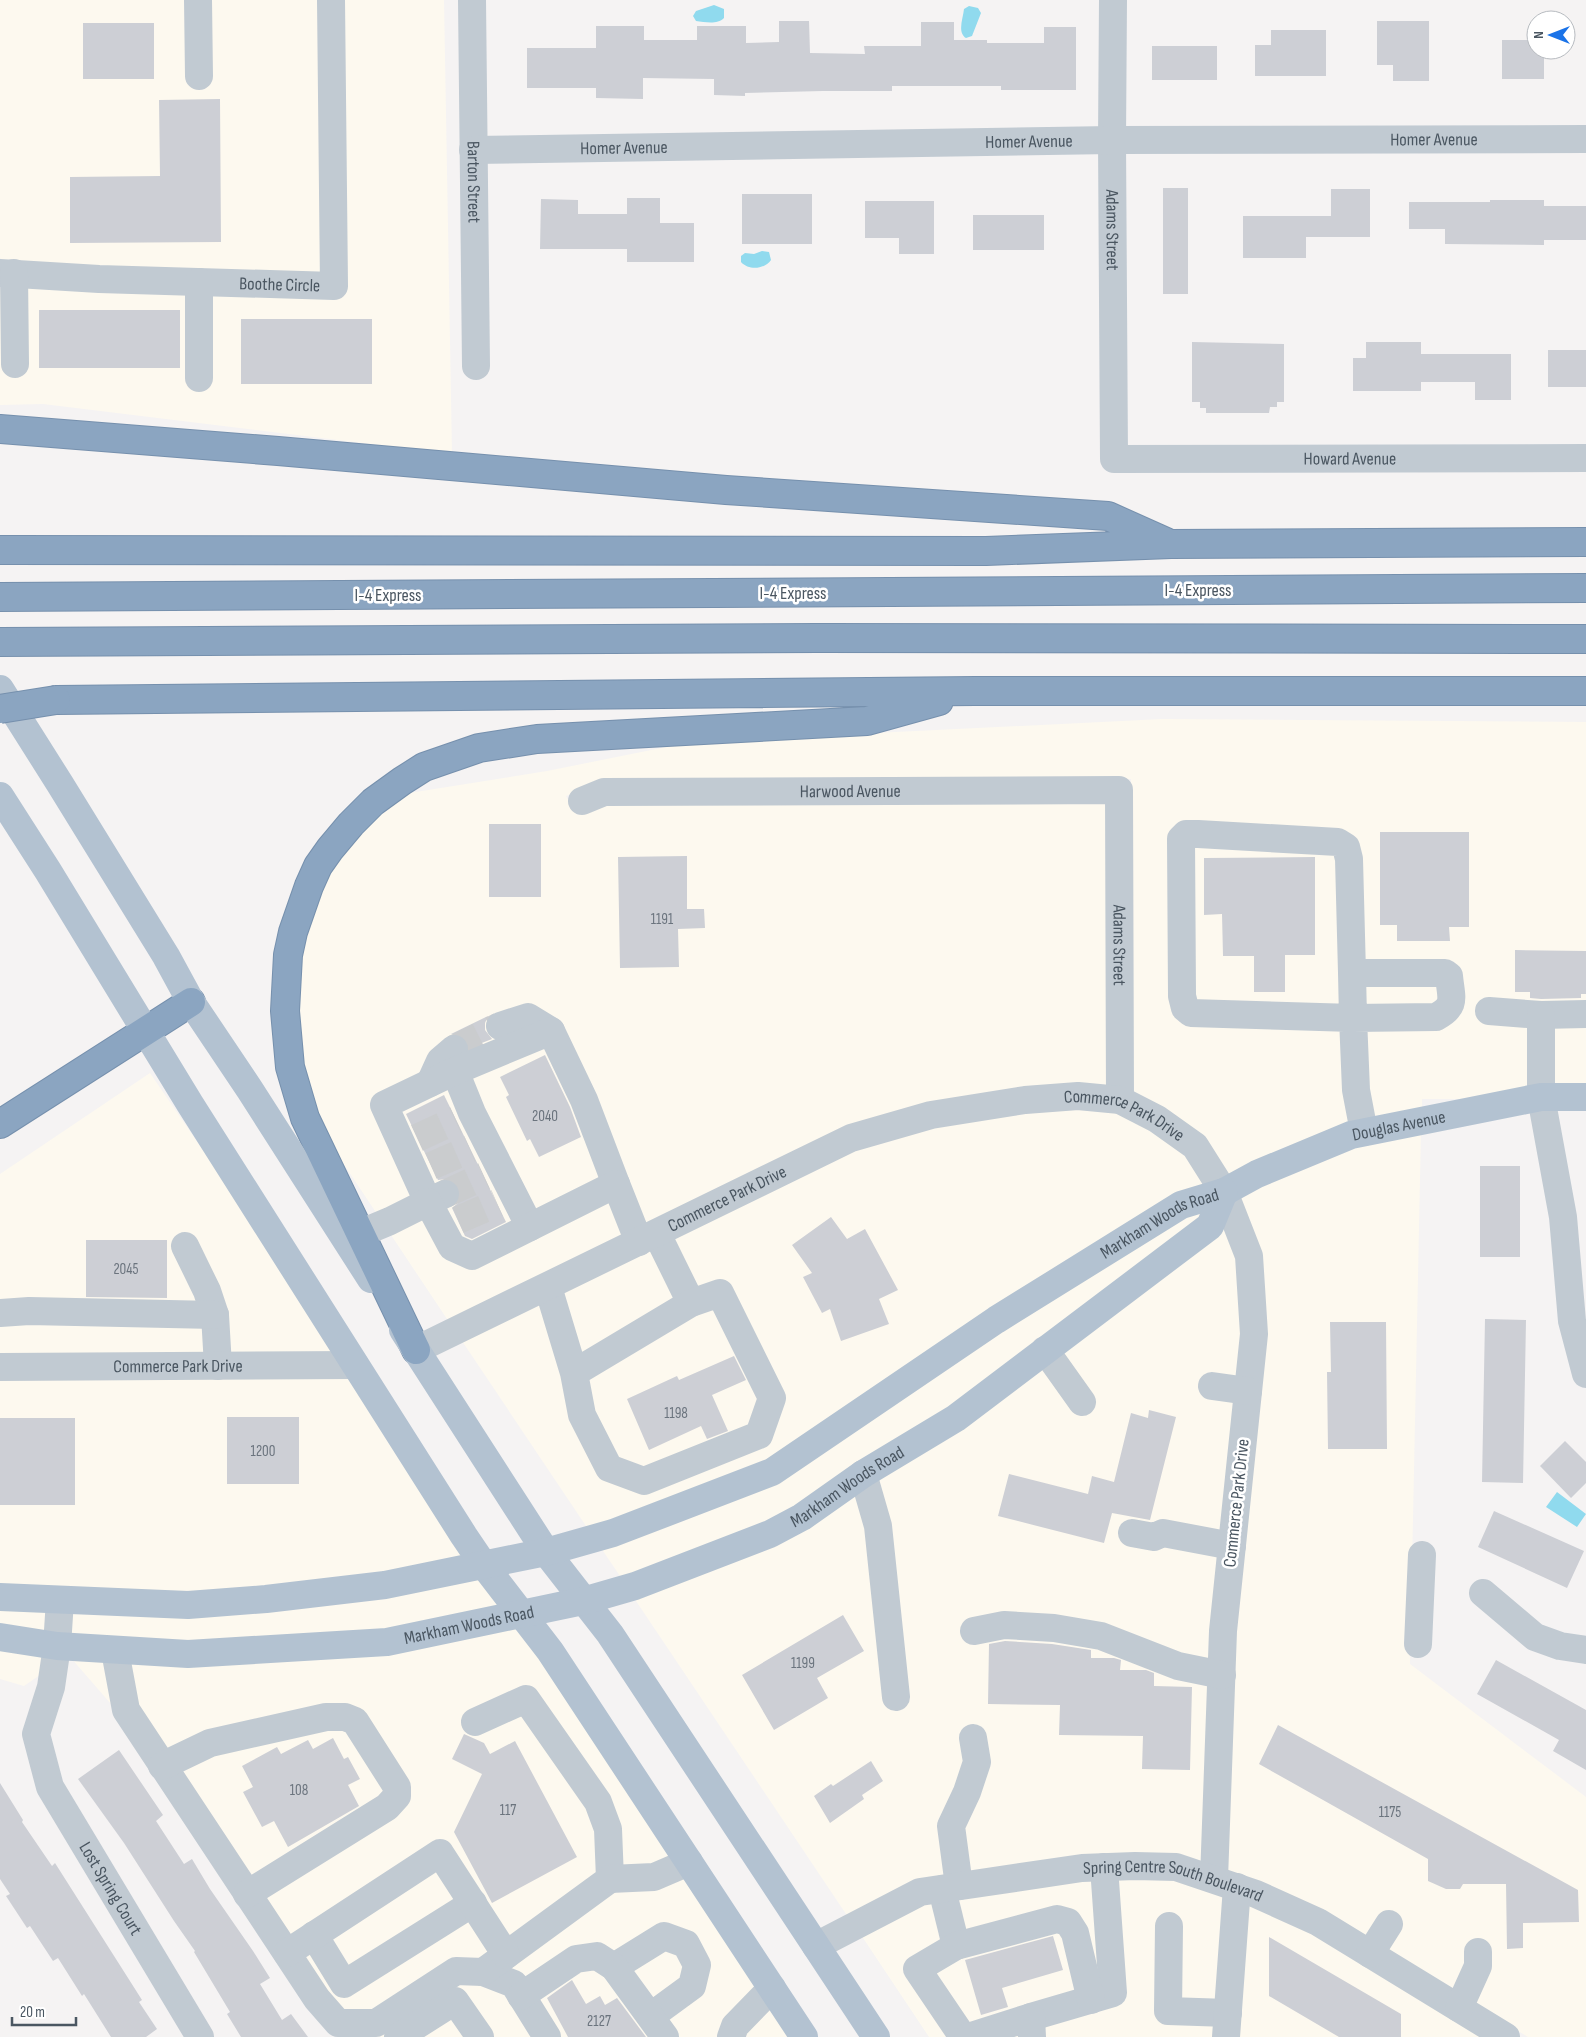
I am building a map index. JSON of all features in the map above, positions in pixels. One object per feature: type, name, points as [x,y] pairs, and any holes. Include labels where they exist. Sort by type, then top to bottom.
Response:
[{"type":"highway","points":[[0,429],[726,490],[1108,516],[1172,544]]},
{"type":"highway","points":[[0,550],[986,552],[1172,544],[1586,542]]},
{"type":"highway","name":"I-4 Express","points":[[0,598],[1586,588]]},
{"type":"highway","points":[[11,642],[808,638],[1586,639]]},
{"type":"highway","points":[[416,1350],[354,1236],[296,1091],[290,1066],[285,1011],[288,955],[292,932],[318,866],[351,824],[373,802],[424,767],[470,751],[507,743],[544,739],[868,721],[975,691]]},
{"type":"highway","points":[[0,699],[975,691],[1586,691]]},
{"type":"highway","points":[[0,709],[56,700]]},
{"type":"highway","points":[[0,1124],[191,1002]]},
{"type":"main road","points":[[0,689],[166,956],[191,1002],[250,1090],[354,1236]]},
{"type":"main road","points":[[0,796],[355,1365],[483,1564],[550,1651],[804,2037]]},
{"type":"main road","name":"Douglas Avenue","points":[[1224,1192],[1266,1170],[1351,1135],[1541,1097],[1586,1098]]},
{"type":"main road","name":"Markham Woods Road","points":[[0,1637],[57,1646],[188,1654],[387,1642],[583,1602],[635,1586],[770,1534],[802,1517],[863,1474],[956,1418],[1210,1226],[1224,1192]]},
{"type":"main road","name":"Markham Woods Road","points":[[0,1597],[188,1605],[266,1599],[385,1585],[546,1552],[613,1533],[772,1472],[996,1320],[1181,1205],[1224,1192]]},
{"type":"main road","points":[[416,1350],[546,1552],[583,1602],[610,1634],[876,2037]]},
{"type":"street","points":[[198,0],[199,76]]},
{"type":"street","name":"Boothe Circle","points":[[7,273],[99,279],[334,286],[331,0]]},
{"type":"street","name":"Barton Street","points":[[472,0],[476,366]]},
{"type":"street","name":"Adams Street","points":[[1113,0],[1114,459]]},
{"type":"street","name":"Homer Avenue","points":[[473,150],[1112,140],[1586,139]]},
{"type":"street","points":[[7,273],[15,364]]},
{"type":"street","points":[[199,282],[199,378]]},
{"type":"street","name":"Howard Avenue","points":[[1114,459],[1586,458]]},
{"type":"street","name":"Adams Street","points":[[1119,790],[1120,1100]]},
{"type":"street","name":"Harwood Avenue","points":[[582,801],[604,792],[1119,790]]},
{"type":"street","points":[[1352,973],[1445,973],[1449,976],[1451,1003],[1448,1011],[1436,1017],[1354,1018],[1190,1013],[1185,1008],[1182,996],[1181,840],[1186,834],[1198,834],[1338,842],[1346,847],[1348,859],[1352,973],[1354,1018],[1356,1090],[1364,1132]]},
{"type":"street","points":[[1489,1011],[1541,1015],[1586,1014]]},
{"type":"street","points":[[1541,1015],[1541,1097],[1563,1217],[1572,1321],[1586,1374]]},
{"type":"street","points":[[500,1026],[528,1017],[551,1031],[584,1100],[616,1184],[648,1238],[692,1303]]},
{"type":"street","points":[[551,1031],[455,1060],[429,1084],[384,1105],[410,1141],[450,1224],[452,1247],[472,1256],[616,1184]]},
{"type":"street","points":[[455,1060],[464,1117],[505,1199],[530,1227]]},
{"type":"street","name":"Commerce Park Drive","points":[[416,1350],[851,1138],[931,1115],[1025,1100],[1078,1096],[1120,1100],[1157,1119],[1195,1146],[1224,1192],[1249,1256],[1254,1334],[1223,1631],[1227,2025]]},
{"type":"street","points":[[354,1236],[436,1198]]},
{"type":"street","points":[[185,1246],[207,1291],[215,1315],[218,1366]]},
{"type":"street","points":[[548,1287],[574,1374],[582,1415],[609,1468],[644,1481],[759,1435],[772,1398],[720,1293],[692,1303],[574,1374]]},
{"type":"street","points":[[0,1313],[29,1311],[215,1315]]},
{"type":"street","points":[[1045,1350],[1082,1402]]},
{"type":"street","name":"Commerce Park Drive","points":[[0,1367],[355,1365]]},
{"type":"street","points":[[1212,1386],[1248,1391]]},
{"type":"street","points":[[863,1474],[878,1526],[896,1697]]},
{"type":"street","points":[[1132,1533],[1154,1537],[1163,1533],[1232,1546]]},
{"type":"street","points":[[1418,1644],[1422,1555]]},
{"type":"street","points":[[1483,1593],[1536,1637],[1560,1646],[1586,1650]]},
{"type":"street","points":[[57,1646],[60,1600]]},
{"type":"street","points":[[974,1631],[1004,1625],[1054,1628],[1101,1636],[1178,1666],[1222,1674]]},
{"type":"street","name":"Lost Spring Court","points":[[57,1646],[51,1687],[36,1734],[50,1787],[200,2037]]},
{"type":"street","points":[[115,1651],[126,1710],[317,1999],[338,2023],[376,2023],[456,1971],[483,1972],[514,1984],[547,2037]]},
{"type":"street","points":[[475,1722],[526,1699],[598,1802],[608,1828],[610,1879]]},
{"type":"street","points":[[162,1766],[210,1743],[326,1717],[345,1716],[355,1721],[397,1788],[397,1796],[387,1807],[247,1894]]},
{"type":"street","points":[[956,1946],[950,1887],[951,1826],[967,1792],[977,1762],[972,1738]]},
{"type":"street","points":[[286,1953],[440,1853],[506,1955]]},
{"type":"street","points":[[483,1972],[610,1879],[654,1877],[689,1862]]},
{"type":"street","points":[[968,2037],[1032,2027],[1091,2000],[1113,1993],[1104,1867]]},
{"type":"street","name":"Spring Centre South Boulevard","points":[[816,1946],[920,1892],[1082,1868],[1176,1867],[1225,1883],[1318,1922],[1506,2037]]},
{"type":"street","points":[[314,1936],[344,1984],[473,1904]]},
{"type":"street","points":[[963,2037],[917,1969],[956,1946],[1057,1919],[1068,1922],[1075,1933],[1091,2000]]},
{"type":"street","points":[[1370,1954],[1389,1924]]},
{"type":"street","points":[[1169,1926],[1168,2011],[1227,2025]]},
{"type":"street","points":[[522,1996],[576,1959],[597,1956],[614,1967],[658,2027],[692,1986],[697,1965],[686,1944],[664,1936],[614,1967]]},
{"type":"street","points":[[1459,2008],[1484,1961]]},
{"type":"street","points":[[731,2037],[735,2026],[772,1988]]},
{"type":"street","points":[[398,2037],[456,2001],[480,2037]]},
{"type":"shaded area","points":[[0,0],[319,0],[322,274],[4,262],[0,258]]},
{"type":"shaded area","points":[[343,0],[444,0],[452,454],[43,404],[0,405],[0,284],[334,296]]},
{"type":"shaded area","points":[[1162,719],[1586,722],[1586,1086],[1468,1099],[1422,1099],[1422,1109],[1228,1177],[1132,1094],[1131,779],[604,781],[566,796],[577,815],[607,803],[1107,801],[1108,1088],[929,1104],[449,1322],[331,1145],[317,1114],[302,1065],[297,1011],[300,957],[305,935],[329,871],[360,831],[403,794],[547,771],[691,742]]},
{"type":"shaded area","points":[[150,1073],[224,1181],[334,1355],[0,1356],[0,1174]]},
{"type":"shaded area","points":[[1078,1107],[1117,1111],[1150,1128],[1185,1153],[1206,1186],[766,1463],[588,1529],[462,1341],[856,1148],[934,1126]]},
{"type":"shaded area","points":[[1421,1131],[1410,1664],[1586,1797],[1586,2037],[1528,2037],[1325,1913],[1227,1871],[1236,1631],[1266,1333],[1239,1197],[1263,1184],[1355,1145]]},
{"type":"shaded area","points":[[1204,1210],[1200,1220],[948,1409],[795,1508],[764,1524],[622,1579],[601,1548],[617,1543],[1004,1329],[1187,1214]]},
{"type":"shaded area","points":[[1224,1225],[1236,1258],[1241,1334],[1202,1864],[848,1917],[634,1598],[775,1544]]},
{"type":"shaded area","points":[[348,1376],[464,1557],[382,1574],[188,1594],[0,1586],[0,1378]]},
{"type":"shaded area","points":[[477,1577],[501,1607],[386,1631],[188,1643],[116,1640],[0,1626],[0,1607]]},
{"type":"shaded area","points":[[515,1626],[539,1657],[789,2037],[338,2037],[131,1727],[71,1658]]},
{"type":"shaded area","points":[[0,1648],[66,1657],[24,1686],[0,1679]]},
{"type":"shaded area","points":[[1173,1878],[1211,1889],[1311,1931],[1485,2037],[929,2037],[861,1935],[924,1903],[1083,1879]]},
{"type":"water","points":[[714,5],[724,9],[724,18],[714,22],[696,21],[693,16],[696,11]]},
{"type":"water","points":[[969,6],[978,8],[981,13],[972,36],[966,38],[963,35],[961,25],[964,9]]},
{"type":"water","points":[[762,251],[769,252],[771,260],[765,265],[752,268],[741,262],[741,256],[745,253],[754,254]]},
{"type":"water","points":[[1557,1492],[1586,1514],[1577,1527],[1546,1507]]},
{"type":"building","points":[[779,21],[809,21],[810,53],[865,54],[864,46],[921,46],[921,22],[954,22],[954,40],[987,40],[987,43],[1044,43],[1044,27],[1076,27],[1076,90],[1001,90],[1001,86],[892,86],[892,91],[745,93],[745,96],[714,95],[714,79],[643,78],[643,99],[596,98],[596,88],[527,88],[527,48],[596,48],[596,26],[644,26],[644,40],[697,40],[697,26],[746,26],[746,43],[779,42]]},
{"type":"building","points":[[1377,21],[1429,21],[1429,81],[1393,81],[1393,65],[1377,65]]},
{"type":"building","points":[[83,23],[154,23],[154,79],[83,79]]},
{"type":"building","points":[[1271,30],[1326,30],[1326,76],[1255,76],[1255,45],[1271,45]]},
{"type":"building","points":[[1502,40],[1526,40],[1526,60],[1544,60],[1544,79],[1502,79]]},
{"type":"building","points":[[1152,46],[1217,46],[1217,80],[1152,80]]},
{"type":"building","points":[[220,99],[221,242],[70,243],[70,177],[160,176],[159,100]]},
{"type":"building","points":[[1163,188],[1188,188],[1188,294],[1163,294]]},
{"type":"building","points":[[1331,189],[1370,189],[1370,237],[1306,237],[1306,258],[1243,258],[1243,216],[1331,216]]},
{"type":"building","points":[[742,194],[812,194],[812,244],[742,244]]},
{"type":"building","points":[[627,198],[660,198],[660,223],[694,223],[694,262],[627,262],[627,249],[540,249],[541,199],[578,200],[578,214],[627,214]]},
{"type":"building","points":[[1490,200],[1544,200],[1544,206],[1586,206],[1586,240],[1544,240],[1544,245],[1445,244],[1445,229],[1409,229],[1409,202],[1490,202]]},
{"type":"building","points":[[865,201],[934,201],[934,254],[899,254],[899,238],[865,238]]},
{"type":"building","points":[[973,215],[1044,215],[1044,250],[973,250]]},
{"type":"building","points":[[39,310],[180,310],[180,368],[39,368]]},
{"type":"building","points":[[241,319],[372,319],[372,384],[241,384]]},
{"type":"building","points":[[1192,342],[1284,344],[1284,402],[1277,402],[1277,407],[1270,407],[1269,413],[1206,413],[1206,408],[1200,408],[1200,402],[1192,402]]},
{"type":"building","points":[[1366,342],[1421,342],[1421,354],[1511,354],[1511,400],[1475,400],[1475,382],[1421,382],[1421,391],[1353,391],[1353,358],[1366,358]]},
{"type":"building","points":[[1548,350],[1586,350],[1586,387],[1548,387]]},
{"type":"building","points":[[489,824],[541,824],[541,897],[489,897]]},
{"type":"building","points":[[1380,832],[1469,832],[1469,927],[1449,927],[1450,941],[1397,941],[1397,925],[1380,925]]},
{"type":"building","points":[[687,856],[687,909],[704,909],[705,928],[678,929],[679,967],[620,968],[618,857]]},
{"type":"building","points":[[1315,857],[1315,955],[1285,955],[1285,992],[1254,992],[1254,956],[1223,956],[1222,914],[1204,915],[1204,858]]},
{"type":"building","points":[[1515,950],[1586,951],[1586,994],[1581,994],[1581,998],[1541,999],[1530,998],[1530,992],[1515,992]]},
{"type":"building","points":[[488,1016],[485,1030],[492,1039],[469,1048],[466,1038],[459,1034],[451,1034]]},
{"type":"building","points":[[545,1055],[570,1107],[581,1137],[539,1157],[530,1139],[527,1141],[506,1097],[509,1095],[500,1077]]},
{"type":"building","points":[[444,1095],[506,1222],[472,1239],[465,1236],[452,1208],[458,1203],[460,1196],[459,1187],[453,1181],[447,1179],[438,1180],[406,1114]]},
{"type":"building","points":[[1480,1166],[1520,1166],[1520,1257],[1480,1257]]},
{"type":"building","points":[[831,1217],[847,1239],[865,1229],[898,1290],[879,1299],[889,1324],[841,1341],[830,1309],[822,1313],[803,1277],[812,1273],[792,1245]]},
{"type":"building","points":[[86,1240],[167,1240],[167,1298],[86,1297]]},
{"type":"building","points":[[1485,1319],[1526,1320],[1523,1483],[1482,1482]]},
{"type":"building","points":[[1330,1322],[1386,1322],[1387,1449],[1328,1449],[1327,1372],[1331,1372]]},
{"type":"building","points":[[734,1356],[746,1380],[712,1395],[728,1431],[707,1439],[701,1426],[649,1450],[627,1399],[677,1376],[679,1380]]},
{"type":"building","points":[[1149,1410],[1176,1417],[1150,1520],[1112,1513],[1104,1543],[998,1516],[1009,1474],[1088,1494],[1092,1476],[1114,1482],[1131,1413],[1148,1418]]},
{"type":"building","points":[[227,1417],[299,1417],[299,1484],[227,1484]]},
{"type":"building","points":[[0,1418],[75,1418],[75,1505],[0,1505]]},
{"type":"building","points":[[1565,1441],[1586,1462],[1586,1483],[1571,1498],[1540,1466]]},
{"type":"building","points":[[1494,1511],[1584,1551],[1567,1588],[1478,1547]]},
{"type":"building","points":[[843,1615],[864,1651],[817,1678],[828,1698],[774,1730],[742,1675]]},
{"type":"building","points":[[1005,1641],[1052,1644],[1091,1650],[1091,1658],[1114,1658],[1121,1660],[1120,1670],[1146,1670],[1154,1673],[1154,1686],[1192,1687],[1190,1770],[1142,1769],[1143,1736],[1059,1735],[1060,1705],[988,1704],[989,1644]]},
{"type":"building","points":[[1496,1660],[1586,1710],[1586,1770],[1553,1751],[1559,1740],[1477,1694]]},
{"type":"building","points":[[1278,1725],[1578,1890],[1579,1922],[1523,1923],[1523,1948],[1507,1949],[1506,1884],[1463,1884],[1460,1889],[1446,1889],[1428,1881],[1428,1859],[1259,1764]]},
{"type":"building","points":[[464,1734],[484,1743],[490,1754],[515,1741],[577,1857],[492,1903],[454,1832],[482,1774],[452,1759]]},
{"type":"building","points":[[333,1738],[344,1759],[348,1757],[360,1779],[348,1785],[359,1806],[288,1847],[274,1821],[262,1827],[243,1792],[253,1787],[242,1766],[277,1747],[281,1754],[308,1740],[313,1749]]},
{"type":"building","points":[[119,1750],[163,1815],[156,1821],[184,1864],[192,1859],[270,1978],[260,1984],[282,2020],[291,2014],[308,2037],[241,2037],[227,2014],[230,2012],[195,1951],[124,1843],[78,1779]]},
{"type":"building","points":[[871,1761],[883,1781],[862,1795],[864,1799],[830,1823],[814,1796]]},
{"type":"building","points":[[0,1783],[23,1820],[22,1822],[52,1866],[55,1863],[142,2000],[139,2002],[157,2029],[146,2037],[111,2037],[84,1994],[82,1996],[58,1958],[53,1961],[30,1926],[27,1928],[6,1896],[10,1894],[0,1879]]},
{"type":"building","points":[[1053,1936],[1063,1970],[1002,1988],[1008,2007],[981,2015],[965,1960]]},
{"type":"building","points":[[1269,1937],[1401,2014],[1401,2037],[1339,2037],[1269,1996]]},
{"type":"building","points":[[572,1980],[586,2004],[600,1996],[605,2005],[617,1998],[646,2037],[568,2037],[547,1998]]},
{"type":"tunnel","points":[[454,1049],[500,1026]]},
{"type":"tunnel","points":[[417,1138],[456,1120]]},
{"type":"tunnel","points":[[431,1166],[470,1149]]},
{"type":"tunnel","points":[[445,1194],[484,1176]]},
{"type":"tunnel","points":[[458,1220],[497,1203]]}]
